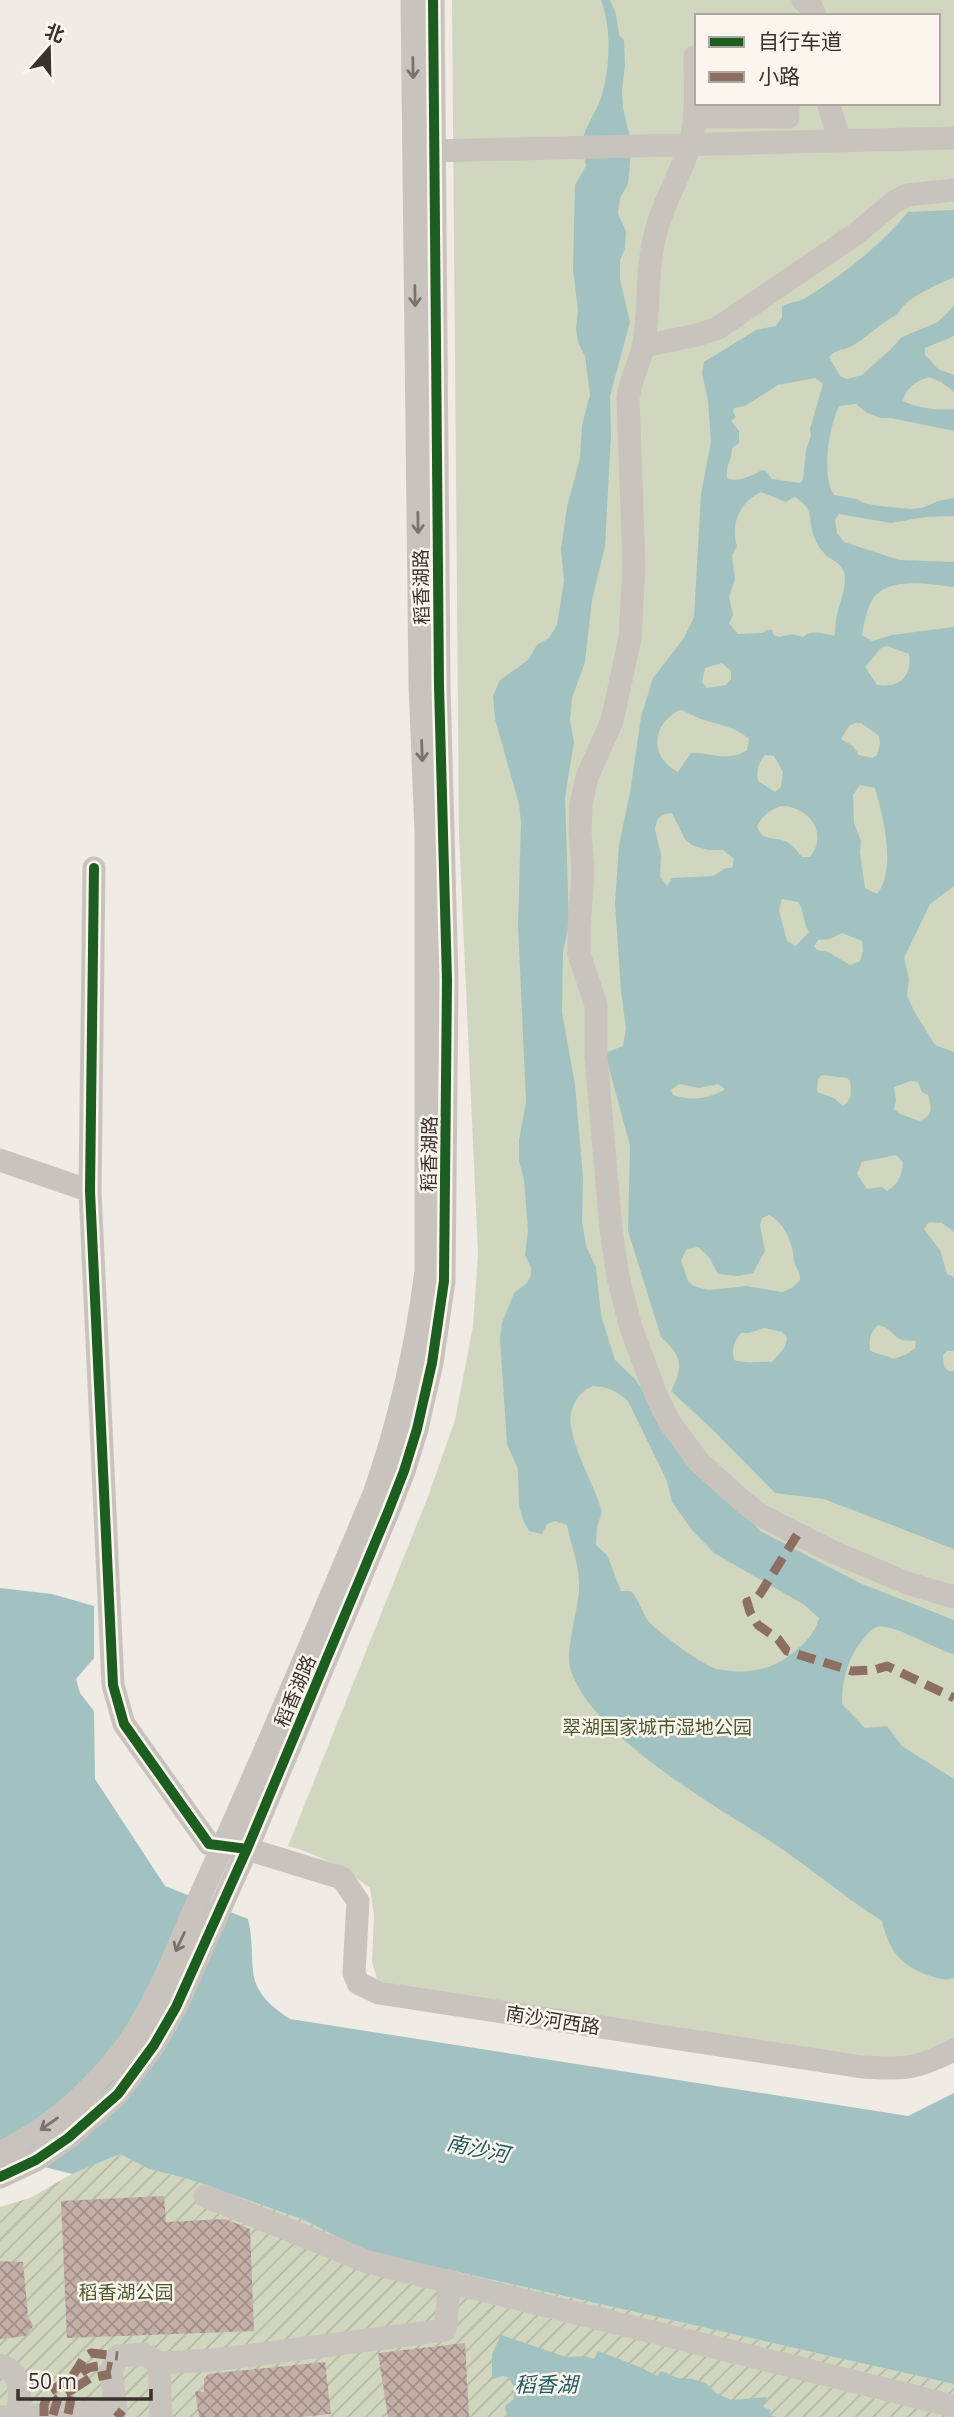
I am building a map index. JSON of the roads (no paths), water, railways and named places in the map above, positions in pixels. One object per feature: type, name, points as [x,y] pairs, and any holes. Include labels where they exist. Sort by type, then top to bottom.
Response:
[{"type":"street","name":"稻香湖路","points":[[0,2153],[52,2123],[95,2084],[146,2016],[223,1846],[374,1494],[408,1383],[426,1271],[426,833],[420,684],[412,0]]},
{"type":"street","name":"稻香湖路","points":[[0,2177],[36,2160],[68,2138],[118,2094],[176,2007],[247,1849],[404,1471],[432,1363],[444,1281],[447,980],[439,687],[433,0]]},
{"type":"street","points":[[803,0],[814,14]]},
{"type":"street","points":[[695,57],[694,117],[690,145],[665,200],[655,233],[644,346],[631,380],[628,398],[634,566],[630,638],[612,721],[587,777],[581,804],[583,872],[579,954],[596,1005],[596,1057],[611,1230],[618,1277],[631,1328],[657,1397],[670,1423],[699,1462],[760,1515],[820,1546],[907,1583],[954,1597]]},
{"type":"street","points":[[694,117],[788,117],[788,105]]},
{"type":"street","points":[[829,105],[840,141]]},
{"type":"street","points":[[433,151],[954,138]]},
{"type":"street","points":[[644,346],[718,328],[857,233],[894,202],[907,195],[954,190]]},
{"type":"street","points":[[94,868],[90,1191],[113,1685],[124,1724],[209,1844],[223,1846]]},
{"type":"street","points":[[0,1160],[90,1191]]},
{"type":"street","name":"南沙河西路","points":[[223,1846],[247,1849],[342,1878],[358,1901],[354,1973],[358,1983],[379,1993],[862,2067],[905,2069],[925,2064],[954,2050]]},
{"type":"street","points":[[205,2196],[368,2262],[954,2406]]},
{"type":"street","points":[[0,2417],[116,2411],[111,2371],[118,2356],[144,2354],[159,2363],[226,2358],[444,2330],[450,2281]]},
{"type":"street","points":[[159,2363],[161,2417]]},
{"type":"street","points":[[0,2365],[10,2370],[19,2383],[18,2411],[11,2417]]},
{"type":"water","points":[[601,0],[610,0],[616,14],[619,35],[624,40],[622,90],[630,138],[630,164],[628,184],[620,198],[618,214],[626,231],[625,248],[620,261],[620,279],[630,322],[610,396],[611,435],[605,546],[592,600],[585,662],[572,698],[570,720],[574,742],[565,797],[569,924],[563,952],[562,1012],[575,1085],[583,1178],[582,1221],[586,1246],[596,1267],[601,1315],[615,1360],[635,1379],[760,1531],[862,1584],[954,1620],[954,1654],[894,1629],[877,1627],[871,1630],[850,1659],[842,1704],[865,1728],[887,1726],[902,1746],[954,1779],[954,1978],[950,1979],[927,1975],[902,1961],[888,1940],[882,1921],[784,1851],[687,1788],[628,1744],[603,1720],[583,1695],[569,1663],[579,1579],[567,1525],[555,1521],[547,1524],[542,1534],[529,1531],[519,1506],[518,1469],[507,1444],[500,1339],[502,1323],[514,1293],[527,1283],[531,1268],[525,1255],[528,1230],[524,1180],[519,1161],[519,1140],[526,1102],[518,925],[521,822],[519,804],[495,719],[493,696],[500,680],[528,660],[537,645],[549,638],[557,625],[564,581],[561,549],[567,507],[580,458],[582,425],[590,395],[585,356],[578,342],[576,329],[578,310],[573,269],[575,185],[586,166],[583,139],[601,98],[606,75],[609,49],[605,11]],"holes":[[[593,1386],[612,1390],[628,1401],[667,1481],[672,1502],[692,1530],[714,1553],[803,1604],[819,1618],[802,1645],[786,1658],[753,1671],[726,1671],[711,1667],[682,1649],[650,1623],[631,1591],[621,1591],[607,1555],[596,1545],[597,1527],[602,1512],[576,1447],[570,1419],[575,1402],[583,1392]]]},
{"type":"water","points":[[954,210],[954,277],[914,297],[898,314],[850,347],[829,357],[840,376],[847,379],[862,375],[902,337],[938,322],[954,306],[954,336],[925,348],[925,355],[938,369],[954,375],[954,392],[929,377],[912,386],[903,401],[928,408],[954,409],[954,431],[880,418],[867,413],[856,404],[839,406],[832,426],[827,464],[830,487],[834,495],[857,499],[863,503],[911,509],[954,498],[954,516],[925,517],[891,523],[839,514],[835,520],[837,533],[844,542],[899,560],[954,562],[954,587],[908,583],[878,593],[869,606],[862,635],[872,641],[892,635],[954,627],[954,886],[930,904],[904,958],[909,979],[907,995],[914,1011],[935,1045],[954,1052],[954,1232],[942,1223],[929,1222],[924,1229],[940,1250],[947,1274],[954,1277],[954,1351],[947,1351],[943,1355],[944,1367],[954,1371],[954,1549],[824,1499],[775,1493],[671,1391],[678,1375],[679,1362],[673,1350],[661,1337],[628,1231],[630,1146],[605,1053],[623,1046],[626,1028],[615,903],[619,845],[641,717],[653,678],[684,638],[694,617],[701,494],[711,442],[708,400],[702,373],[704,362],[756,330],[776,326],[782,317],[782,307],[807,297],[848,269],[885,237],[908,212]],"holes":[[[815,378],[823,384],[810,429],[803,480],[800,483],[772,479],[762,470],[740,479],[727,478],[732,448],[739,443],[739,431],[731,421],[736,417],[734,408],[745,406],[778,385]],[[761,492],[786,502],[794,497],[806,506],[812,533],[818,545],[844,572],[844,590],[834,636],[814,633],[803,637],[792,634],[779,637],[774,635],[772,630],[738,634],[729,623],[733,615],[729,597],[735,579],[732,555],[737,546],[736,522],[742,508]],[[887,646],[909,654],[908,669],[903,679],[892,685],[877,685],[865,667],[881,648]],[[722,663],[731,671],[731,679],[726,685],[707,688],[702,682],[705,668]],[[680,710],[732,729],[749,739],[747,750],[733,756],[691,753],[678,772],[662,758],[657,741],[663,723]],[[855,723],[861,723],[879,736],[877,755],[872,758],[859,755],[853,746],[841,739],[849,726]],[[765,755],[774,756],[783,772],[781,787],[775,792],[758,781],[759,764]],[[860,785],[875,788],[887,842],[886,871],[877,894],[865,888],[861,841],[854,823],[853,795]],[[782,806],[792,807],[808,816],[817,831],[815,848],[810,857],[802,857],[788,842],[768,838],[759,831],[757,826],[771,811]],[[672,813],[685,839],[692,845],[708,850],[723,850],[734,859],[732,868],[726,868],[713,876],[672,878],[667,886],[660,876],[661,855],[655,829],[657,820],[662,815]],[[782,899],[798,902],[809,932],[796,946],[787,941],[779,911]],[[842,933],[862,941],[863,951],[860,961],[850,965],[828,952],[817,950],[814,946],[818,940],[830,939]],[[822,1075],[847,1078],[850,1081],[851,1095],[848,1101],[843,1106],[834,1098],[817,1092],[818,1079]],[[911,1081],[918,1082],[922,1092],[928,1095],[930,1111],[927,1117],[920,1121],[894,1109],[894,1087]],[[679,1084],[699,1088],[718,1084],[725,1089],[707,1097],[687,1098],[673,1095],[671,1090]],[[896,1155],[903,1162],[899,1179],[887,1191],[882,1187],[867,1189],[857,1174],[862,1162]],[[769,1215],[782,1226],[790,1241],[800,1277],[792,1288],[782,1292],[747,1286],[708,1290],[688,1281],[681,1260],[687,1249],[698,1247],[709,1257],[718,1274],[738,1276],[753,1273],[765,1251],[760,1225],[762,1218]],[[878,1325],[882,1326],[900,1339],[916,1341],[915,1348],[894,1359],[870,1350],[871,1336]],[[764,1328],[782,1332],[787,1338],[785,1347],[772,1362],[734,1360],[735,1343],[741,1333]]]},
{"type":"water","name":"南沙河","points":[[0,1588],[52,1594],[94,1606],[94,1658],[76,1679],[80,1693],[94,1711],[95,1779],[165,1886],[248,1919],[257,1985],[263,1996],[290,2019],[908,2116],[954,2093],[954,2384],[365,2251],[304,2220],[188,2179],[149,2169],[120,2154],[72,2174],[0,2158]]},
{"type":"water","name":"稻香湖","points":[[501,2335],[566,2357],[585,2356],[594,2359],[598,2351],[657,2376],[661,2371],[678,2378],[706,2383],[716,2393],[731,2400],[767,2397],[763,2407],[771,2410],[769,2414],[776,2417],[507,2417],[505,2406],[513,2400],[515,2389],[509,2378],[503,2376],[492,2379],[492,2354]]},
{"type":"park label","name":"翠湖国家城市湿地公园","points":[[657,1727]]},
{"type":"park label","name":"稻香湖公园","points":[[126,2292]]}]
